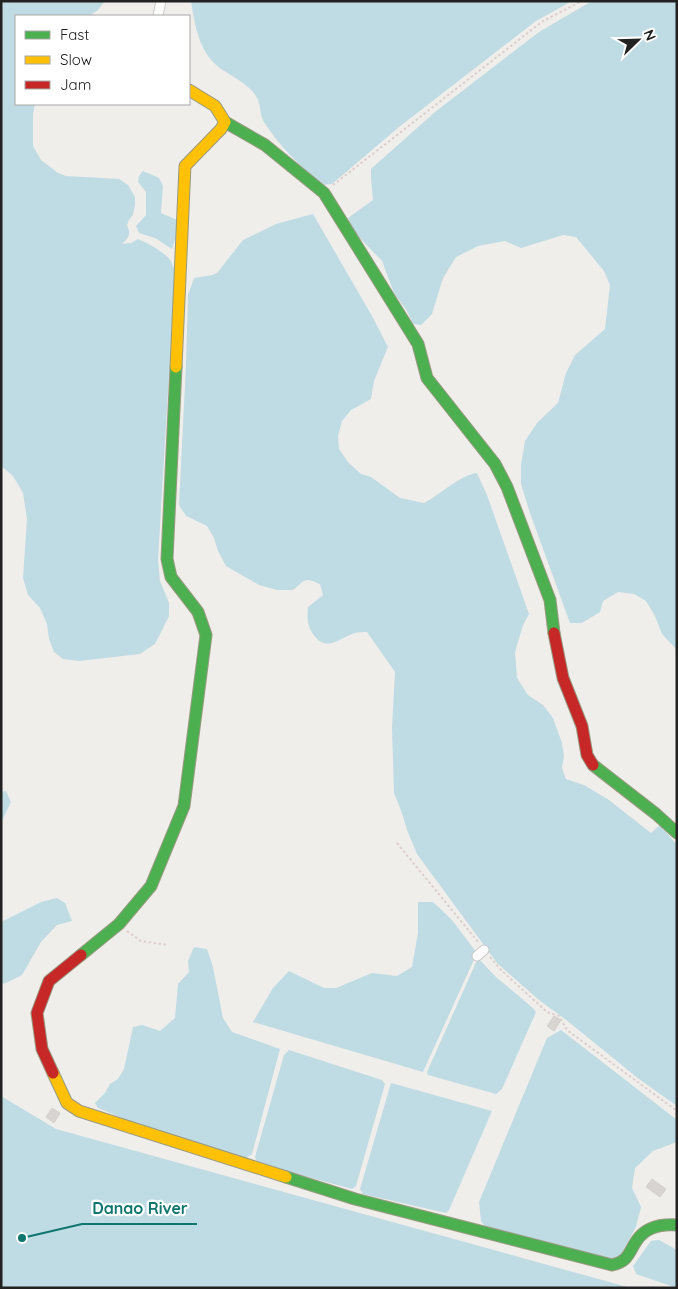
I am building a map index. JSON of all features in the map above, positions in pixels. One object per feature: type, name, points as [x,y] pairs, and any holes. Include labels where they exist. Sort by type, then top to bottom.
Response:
[{"type":"street","points":[[158,15],[161,1]]},
{"type":"street","points":[[190,91],[215,106],[225,122],[265,145],[324,193],[418,344],[427,378],[495,464],[507,488],[550,600],[552,627],[563,678],[582,726],[587,755],[595,767],[656,814],[677,834]]},
{"type":"street","points":[[225,122],[221,129],[185,166],[167,559],[171,577],[198,612],[206,635],[184,806],[150,886],[119,924],[49,981],[37,1013],[42,1049],[67,1102],[79,1112],[355,1199],[612,1265],[620,1264],[626,1259],[640,1236],[652,1228],[666,1224],[677,1225]]},
{"type":"path","points":[[324,193],[543,20],[582,1]]},
{"type":"path","points":[[397,842],[481,953],[547,1012],[559,1016],[567,1030],[677,1111]]},
{"type":"path","points":[[119,924],[141,942],[168,945]]},
{"type":"water","points":[[1,1],[105,1],[98,10],[90,15],[15,15],[15,105],[35,105],[33,146],[41,160],[58,173],[66,176],[119,179],[128,185],[135,197],[135,205],[133,215],[127,225],[129,236],[122,244],[131,243],[138,239],[151,245],[168,257],[175,272],[158,560],[160,581],[169,603],[169,616],[155,644],[140,654],[79,661],[63,659],[54,652],[49,639],[47,624],[40,608],[28,595],[23,578],[27,519],[23,493],[13,476],[1,466]]},
{"type":"water","points":[[191,1],[572,1],[536,21],[399,127],[332,184],[320,185],[290,155],[270,131],[262,118],[258,99],[252,91],[242,82],[221,69],[208,55],[196,29]]},
{"type":"water","points":[[592,1],[677,1],[677,650],[662,634],[655,616],[646,601],[634,594],[618,592],[603,601],[600,612],[582,623],[570,623],[521,484],[521,465],[525,441],[537,423],[558,403],[566,373],[575,355],[605,329],[610,285],[604,271],[576,237],[563,235],[521,248],[505,241],[478,246],[456,257],[443,278],[432,314],[421,325],[413,324],[407,311],[394,293],[382,261],[353,231],[348,218],[373,200],[371,169],[435,112],[539,32]]},
{"type":"water","points":[[143,171],[159,178],[163,186],[161,213],[177,220],[176,237],[172,249],[155,238],[139,233],[136,226],[146,215],[146,192],[138,182],[139,176]]},
{"type":"water","points":[[313,214],[388,347],[374,381],[371,399],[351,410],[342,421],[338,436],[339,449],[348,462],[361,474],[371,477],[400,498],[424,503],[464,477],[477,473],[487,495],[529,614],[523,625],[515,652],[517,678],[528,695],[543,705],[553,718],[562,743],[564,756],[562,768],[566,779],[584,785],[609,800],[651,833],[660,825],[677,845],[677,1106],[639,1079],[539,1000],[497,963],[417,854],[394,793],[392,728],[395,672],[367,632],[355,633],[328,644],[318,640],[313,634],[308,621],[308,607],[323,595],[320,584],[311,580],[305,580],[293,590],[277,590],[259,585],[226,566],[207,526],[186,516],[179,505],[188,295],[194,278],[217,273],[243,240],[276,224]]},
{"type":"water","points":[[6,791],[11,802],[1,823],[1,792]]},
{"type":"water","points":[[57,898],[65,903],[72,921],[57,925],[41,942],[22,975],[1,984],[1,922],[41,902]]},
{"type":"water","points":[[418,902],[433,902],[451,919],[477,953],[423,1072],[253,1022],[273,988],[289,971],[324,988],[336,988],[372,973],[397,976],[412,967],[418,933]]},
{"type":"water","points":[[194,947],[207,949],[213,967],[223,1018],[232,1032],[280,1049],[252,1154],[246,1158],[149,1129],[98,1108],[95,1103],[105,1093],[110,1084],[118,1079],[124,1069],[133,1027],[142,1025],[160,1031],[175,1018],[178,984],[189,972],[188,961]]},
{"type":"water","points":[[478,958],[496,977],[536,1012],[502,1089],[496,1094],[428,1075],[427,1072]]},
{"type":"water","points":[[561,1030],[677,1120],[677,1142],[653,1151],[635,1168],[632,1188],[641,1207],[636,1227],[620,1256],[610,1261],[486,1228],[481,1221],[479,1202],[547,1038]]},
{"type":"water","points":[[289,1050],[382,1080],[385,1084],[356,1186],[352,1189],[257,1163],[255,1157],[284,1055]]},
{"type":"water","points":[[391,1083],[492,1111],[449,1210],[446,1213],[363,1194],[360,1189]]},
{"type":"water","points":[[1,1096],[56,1129],[631,1288],[1,1288]]},
{"type":"water","points":[[659,1240],[677,1250],[677,1288],[636,1274],[633,1266],[651,1241]]},
{"type":"building","points":[[554,1016],[561,1020],[554,1031],[547,1026]]},
{"type":"building","points":[[52,1108],[60,1113],[54,1123],[46,1117]]},
{"type":"building","points":[[652,1179],[666,1189],[660,1197],[646,1187]]},
{"type":"traffic: fast","points":[[225,122],[265,145],[324,193],[418,344],[427,378],[495,464],[507,487],[550,600],[554,633]]},
{"type":"traffic: fast","points":[[81,955],[119,924],[151,886],[184,806],[206,635],[198,612],[171,577],[167,559],[176,367]]},
{"type":"traffic: fast","points":[[593,765],[656,814],[677,833]]},
{"type":"traffic: fast","points":[[286,1177],[355,1199],[612,1265],[625,1259],[637,1240],[645,1232],[660,1226],[677,1225]]},
{"type":"traffic: slow","points":[[176,367],[185,166],[221,129],[225,122],[215,106],[190,91]]},
{"type":"traffic: slow","points":[[53,1073],[67,1103],[79,1111],[286,1177]]},
{"type":"traffic: jam","points":[[554,633],[563,678],[582,726],[587,755],[593,765]]},
{"type":"traffic: jam","points":[[53,1073],[42,1049],[37,1013],[49,981],[81,955]]},
{"type":"place","name":"Danao River","points":[[22,1238]]}]
